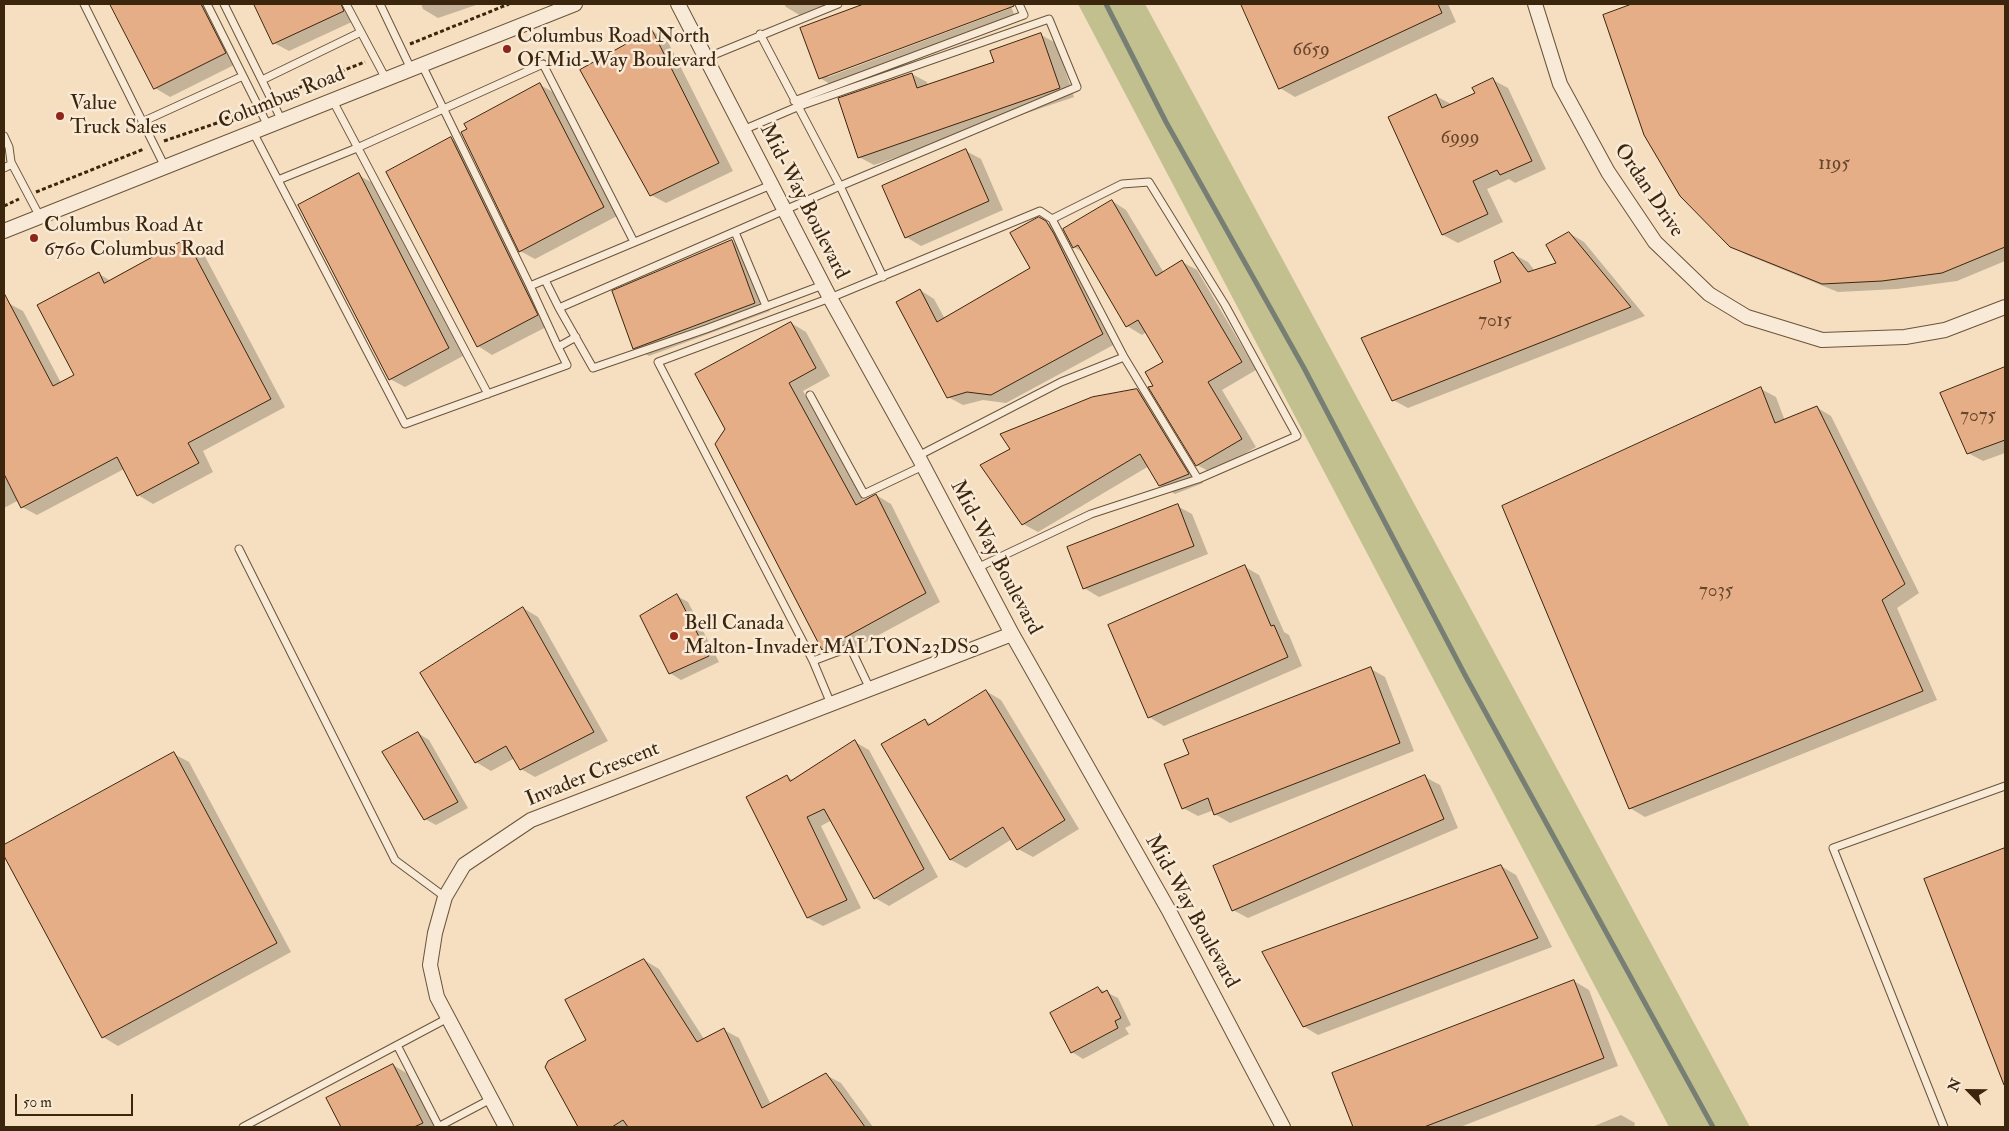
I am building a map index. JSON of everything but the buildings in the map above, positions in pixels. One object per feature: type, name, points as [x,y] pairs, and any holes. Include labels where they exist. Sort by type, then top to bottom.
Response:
[{"type":"street","name":"Columbus Road","points":[[4,231],[575,4]]},
{"type":"street","name":"Mid-Way Boulevard","points":[[678,4],[830,298],[921,461],[1012,634],[1168,909],[1283,1127]]},
{"type":"street","name":"Ordan Drive","points":[[1535,4],[1560,84],[1608,172],[1654,242],[1709,294],[1748,317],[1822,340],[1905,337],[1945,330],[2005,307]]},
{"type":"street","name":"Invader Crescent","points":[[506,1127],[437,997],[430,965],[435,933],[445,897],[464,865],[531,820],[1012,634]]},
{"type":"lane","points":[[84,4],[164,167]]},
{"type":"lane","points":[[207,4],[268,126]]},
{"type":"lane","points":[[224,4],[282,121]]},
{"type":"lane","points":[[346,4],[386,79]]},
{"type":"lane","points":[[253,132],[405,424],[568,365],[443,109],[416,67],[380,4]]},
{"type":"lane","points":[[706,58],[760,34],[838,4]]},
{"type":"lane","points":[[743,130],[796,104],[1024,15],[1019,4]]},
{"type":"lane","points":[[559,308],[840,186],[1077,87],[1049,19],[796,104]]},
{"type":"lane","points":[[262,80],[361,32]]},
{"type":"lane","points":[[760,34],[840,186],[883,277]]},
{"type":"lane","points":[[278,180],[358,148],[543,64],[634,242]]},
{"type":"lane","points":[[142,122],[243,76]]},
{"type":"lane","points":[[333,101],[488,394]]},
{"type":"lane","points":[[4,136],[9,147],[12,163],[40,218]]},
{"type":"lane","points":[[4,157],[12,163]]},
{"type":"lane","points":[[4,168],[12,163]]},
{"type":"lane","points":[[977,568],[1092,514],[1198,479],[1297,436],[1225,305],[1149,182],[1122,184],[1052,219]]},
{"type":"lane","points":[[530,286],[771,185]]},
{"type":"lane","points":[[831,704],[813,661],[658,362],[830,298],[1040,211],[1052,219],[1124,357],[1198,479]]},
{"type":"lane","points":[[735,232],[766,306]]},
{"type":"lane","points":[[545,280],[593,368],[823,285]]},
{"type":"lane","points":[[558,346],[576,337]]},
{"type":"lane","points":[[810,395],[864,494],[1061,382],[1124,357]]},
{"type":"lane","points":[[238,549],[395,860],[445,897]]},
{"type":"lane","points":[[813,661],[850,647],[870,689]]},
{"type":"lane","points":[[1944,1127],[1833,848],[2005,786]]},
{"type":"lane","points":[[243,1127],[448,1018]]},
{"type":"lane","points":[[397,1045],[439,1127],[491,1099]]},
{"type":"path","points":[[422,39],[509,4]]},
{"type":"path","points":[[282,94],[366,61]]},
{"type":"path","points":[[165,141],[208,127],[244,109]]},
{"type":"path","points":[[44,188],[124,157]]},
{"type":"shaded area","points":[[1078,4],[1145,4],[1750,1127],[1669,1127]]},
{"type":"waterway","points":[[1106,4],[1166,122],[1304,368],[1465,675],[1713,1127]]},
{"type":"place","name":"Columbus Road North Of Mid-Way Boulevard","points":[[507,49]]},
{"type":"place","name":"Value Truck Sales","points":[[60,116]]},
{"type":"place","name":"Columbus Road At 6760 Columbus Road","points":[[34,238]]},
{"type":"place","name":"Bell Canada Malton-Invader MALTON23DS0","points":[[674,636]]}]
